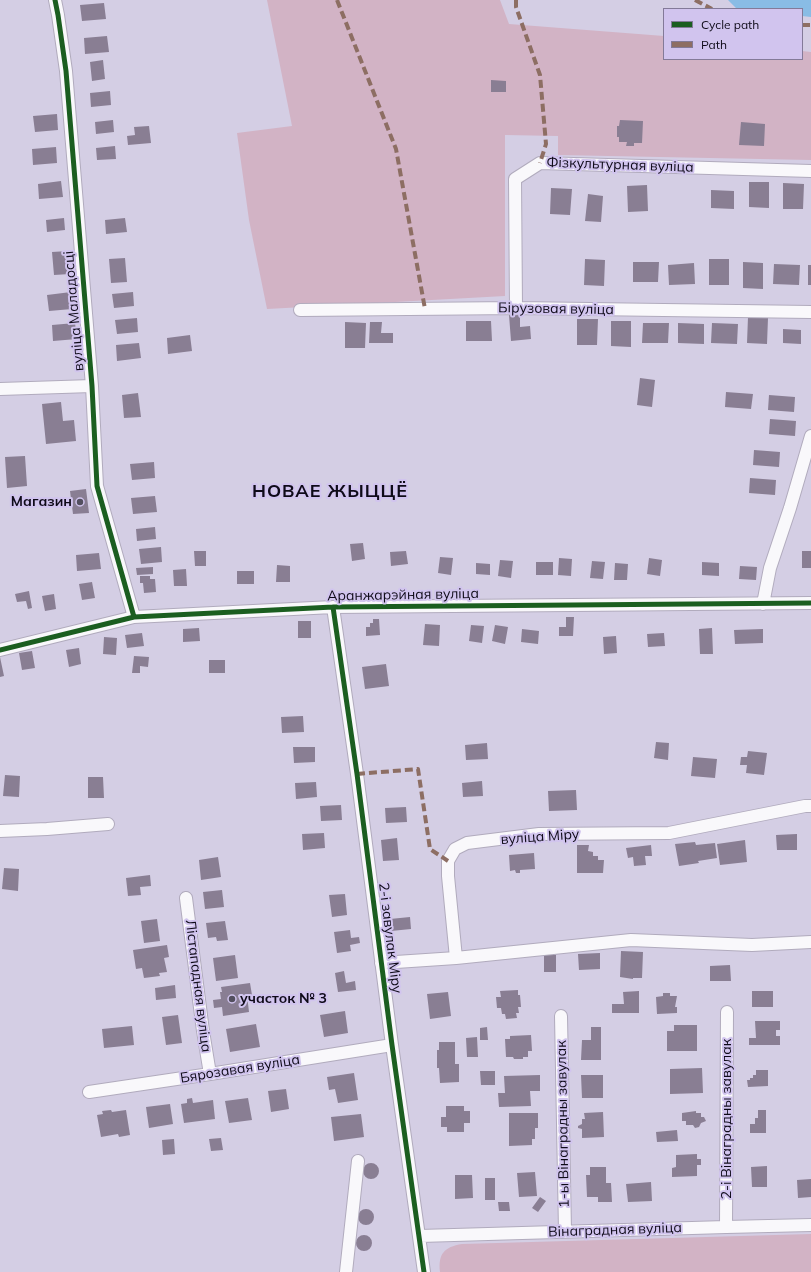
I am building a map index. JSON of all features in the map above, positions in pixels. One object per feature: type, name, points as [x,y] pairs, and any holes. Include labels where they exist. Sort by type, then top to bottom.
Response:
[{"type":"street","name":"вуліца Маладосці","points":[[55,0],[66,71],[92,386],[97,486],[134,617]]},
{"type":"street","name":"Фізкультурная вуліца","points":[[516,308],[515,179],[540,163],[811,171]]},
{"type":"street","name":"Бірузовая вуліца","points":[[300,310],[516,308],[811,312]]},
{"type":"street","points":[[0,389],[92,386]]},
{"type":"street","points":[[764,604],[770,568],[790,508],[811,436]]},
{"type":"street","name":"Аранжарэйная вуліца","points":[[0,650],[134,617],[333,607],[811,603]]},
{"type":"street","name":"2-і завулак Міру","points":[[333,607],[424,1272]]},
{"type":"street","name":"вуліца Міру","points":[[456,958],[448,876],[448,861],[455,849],[467,843],[539,834],[669,833],[811,806]]},
{"type":"street","points":[[0,831],[108,824]]},
{"type":"street","name":"Лістападная вуліца","points":[[186,898],[210,1074]]},
{"type":"street","points":[[381,963],[456,958],[631,940],[752,945],[811,942]]},
{"type":"street","name":"2-і Вінаградны завулак","points":[[726,1227],[727,1012]]},
{"type":"street","name":"1-ы Вінаградны завулак","points":[[561,1016],[565,1231]]},
{"type":"street","name":"Бярозавая вуліца","points":[[89,1092],[392,1045]]},
{"type":"street","points":[[346,1272],[358,1161]]},
{"type":"street","name":"Вінаградная вуліца","points":[[420,1236],[811,1225]]},
{"type":"shaded area","points":[[267,0],[500,0],[509,24],[663,36],[663,60],[803,60],[803,51],[811,52],[811,160],[558,155],[558,136],[505,135],[505,296],[267,309],[249,220],[237,133],[292,126]]},
{"type":"shaded area","points":[[811,1234],[811,1272],[440,1272],[440,1260],[444,1252],[451,1247],[462,1244]]},
{"type":"water","points":[[728,0],[811,0],[811,17],[803,16],[803,8],[736,8]]},
{"type":"building","points":[[104,3],[106,19],[82,21],[80,5]]},
{"type":"building","points":[[107,36],[109,52],[85,54],[84,38]]},
{"type":"building","points":[[103,60],[105,79],[92,81],[90,62]]},
{"type":"building","points":[[491,80],[506,81],[506,92],[491,92]]},
{"type":"building","points":[[110,91],[111,105],[91,107],[90,93]]},
{"type":"building","points":[[57,114],[58,130],[35,132],[33,116]]},
{"type":"building","points":[[113,120],[114,132],[96,134],[95,122]]},
{"type":"building","points":[[620,120],[643,121],[642,143],[634,143],[634,146],[626,146],[627,142],[619,142],[619,137],[617,137],[617,126],[619,126]]},
{"type":"building","points":[[741,122],[765,124],[764,146],[739,145]]},
{"type":"building","points":[[149,126],[151,143],[128,145],[127,136],[135,135],[134,127]]},
{"type":"building","points":[[115,146],[116,159],[97,160],[96,148]]},
{"type":"building","points":[[56,147],[57,163],[33,165],[32,149]]},
{"type":"building","points":[[61,181],[63,197],[39,199],[38,184]]},
{"type":"building","points":[[749,182],[769,182],[769,208],[749,207]]},
{"type":"building","points":[[783,183],[804,184],[803,209],[783,209]]},
{"type":"building","points":[[647,185],[648,211],[628,212],[627,186]]},
{"type":"building","points":[[551,188],[572,189],[570,215],[550,214]]},
{"type":"building","points":[[711,190],[734,191],[734,209],[711,208]]},
{"type":"building","points":[[588,194],[603,196],[601,222],[585,221]]},
{"type":"building","points":[[64,218],[65,230],[47,232],[46,220]]},
{"type":"building","points":[[125,218],[127,232],[106,234],[105,220]]},
{"type":"building","points":[[68,251],[70,274],[54,275],[52,252]]},
{"type":"building","points":[[125,258],[127,282],[111,283],[109,259]]},
{"type":"building","points":[[585,259],[605,260],[604,286],[584,285]]},
{"type":"building","points":[[709,259],[729,259],[729,285],[709,285]]},
{"type":"building","points":[[633,262],[659,262],[658,282],[633,282]]},
{"type":"building","points":[[743,262],[763,263],[763,289],[743,288]]},
{"type":"building","points":[[694,263],[695,284],[669,285],[668,265]]},
{"type":"building","points":[[774,264],[800,265],[799,285],[773,284]]},
{"type":"building","points":[[808,265],[811,265],[811,285],[808,285]]},
{"type":"building","points":[[71,292],[72,309],[49,311],[47,295]]},
{"type":"building","points":[[133,292],[134,306],[114,308],[112,294]]},
{"type":"building","points":[[520,314],[520,327],[530,326],[531,339],[511,341],[509,315]]},
{"type":"building","points":[[748,317],[768,318],[767,344],[747,343]]},
{"type":"building","points":[[137,318],[138,332],[117,334],[115,320]]},
{"type":"building","points":[[577,319],[598,319],[597,345],[577,345]]},
{"type":"building","points":[[466,321],[491,321],[492,341],[466,341]]},
{"type":"building","points":[[611,321],[631,321],[631,347],[611,346]]},
{"type":"building","points":[[345,322],[366,323],[365,348],[345,348]]},
{"type":"building","points":[[370,322],[382,322],[381,333],[393,333],[393,343],[369,343]]},
{"type":"building","points":[[75,323],[77,339],[53,341],[52,325]]},
{"type":"building","points":[[643,323],[669,323],[668,343],[642,343]]},
{"type":"building","points":[[678,323],[704,324],[704,344],[678,343]]},
{"type":"building","points":[[712,323],[738,324],[737,344],[711,343]]},
{"type":"building","points":[[783,329],[801,330],[801,344],[783,343]]},
{"type":"building","points":[[190,335],[192,351],[168,354],[167,338]]},
{"type":"building","points":[[139,343],[141,358],[117,361],[116,345]]},
{"type":"building","points":[[640,378],[655,380],[652,407],[637,405]]},
{"type":"building","points":[[726,392],[753,394],[751,409],[725,407]]},
{"type":"building","points":[[138,393],[141,417],[124,418],[122,395]]},
{"type":"building","points":[[769,395],[795,397],[794,412],[768,410]]},
{"type":"building","points":[[61,402],[63,421],[74,420],[76,441],[46,444],[42,404]]},
{"type":"building","points":[[770,419],[796,421],[795,436],[769,434]]},
{"type":"building","points":[[754,450],[780,452],[779,467],[753,465]]},
{"type":"building","points":[[25,456],[27,486],[7,488],[5,457]]},
{"type":"building","points":[[154,462],[155,478],[132,480],[130,464]]},
{"type":"building","points":[[750,478],[776,480],[775,495],[749,493]]},
{"type":"building","name":"Магазин","points":[[86,489],[89,513],[73,514],[70,491]]},
{"type":"building","points":[[155,496],[157,512],[133,514],[131,498]]},
{"type":"building","points":[[155,527],[156,539],[137,541],[136,529]]},
{"type":"building","points":[[363,543],[365,559],[352,561],[350,544]]},
{"type":"building","points":[[161,547],[162,562],[141,564],[139,549]]},
{"type":"building","points":[[194,551],[206,551],[206,566],[195,566]]},
{"type":"building","points":[[406,551],[408,564],[391,566],[390,552]]},
{"type":"building","points":[[802,551],[811,551],[811,568],[802,568]]},
{"type":"building","points":[[99,553],[101,569],[77,571],[76,555]]},
{"type":"building","points":[[440,557],[453,558],[451,575],[438,573]]},
{"type":"building","points":[[559,558],[572,559],[571,576],[558,575]]},
{"type":"building","points":[[649,558],[662,560],[660,576],[647,574]]},
{"type":"building","points":[[500,560],[513,561],[511,578],[498,576]]},
{"type":"building","points":[[592,561],[605,562],[603,579],[590,578]]},
{"type":"building","points":[[536,562],[553,562],[553,575],[536,575]]},
{"type":"building","points":[[702,562],[719,563],[719,576],[702,575]]},
{"type":"building","points":[[476,563],[490,564],[490,575],[476,574]]},
{"type":"building","points":[[615,563],[628,564],[627,580],[614,580]]},
{"type":"building","points":[[277,565],[290,566],[290,582],[276,582]]},
{"type":"building","points":[[740,566],[757,567],[756,580],[739,579]]},
{"type":"building","points":[[153,567],[153,574],[137,575],[136,568]]},
{"type":"building","points":[[186,569],[187,586],[174,586],[173,570]]},
{"type":"building","points":[[237,571],[254,571],[254,584],[237,584]]},
{"type":"building","points":[[140,576],[150,576],[150,579],[155,579],[156,592],[144,593],[143,583],[140,583]]},
{"type":"building","points":[[92,582],[95,598],[82,600],[79,584]]},
{"type":"building","points":[[29,591],[32,608],[28,609],[26,601],[17,602],[15,594]]},
{"type":"building","points":[[54,594],[56,609],[45,611],[42,596]]},
{"type":"building","points":[[566,617],[574,617],[573,636],[559,636],[559,627],[566,627]]},
{"type":"building","points":[[373,619],[379,619],[380,635],[366,636],[366,627],[370,627],[370,623],[373,623]]},
{"type":"building","points":[[298,621],[311,621],[311,638],[298,638]]},
{"type":"building","points":[[425,624],[440,625],[439,646],[423,645]]},
{"type":"building","points":[[471,625],[484,626],[482,643],[469,641]]},
{"type":"building","points":[[495,625],[508,627],[505,644],[492,641]]},
{"type":"building","points":[[199,628],[200,641],[183,642],[183,629]]},
{"type":"building","points":[[712,628],[713,654],[700,654],[699,629]]},
{"type":"building","points":[[522,629],[539,631],[538,644],[521,642]]},
{"type":"building","points":[[763,629],[763,643],[735,644],[734,630]]},
{"type":"building","points":[[142,633],[144,646],[127,648],[125,635]]},
{"type":"building","points":[[664,633],[665,646],[648,647],[647,634]]},
{"type":"building","points":[[616,636],[617,653],[604,654],[603,637]]},
{"type":"building","points":[[104,637],[117,638],[116,655],[103,654]]},
{"type":"building","points":[[79,648],[81,664],[69,667],[66,650]]},
{"type":"building","points":[[32,651],[35,668],[22,670],[19,653]]},
{"type":"building","points":[[134,656],[149,657],[148,667],[140,666],[140,673],[132,673]]},
{"type":"building","points":[[0,657],[4,676],[0,677]]},
{"type":"building","points":[[209,660],[225,660],[225,673],[209,673]]},
{"type":"building","points":[[386,664],[389,686],[365,689],[362,667]]},
{"type":"building","points":[[303,716],[304,732],[282,733],[281,717]]},
{"type":"building","points":[[656,742],[669,743],[668,760],[654,758]]},
{"type":"building","points":[[487,743],[488,759],[466,760],[465,745]]},
{"type":"building","points":[[293,747],[315,747],[315,762],[294,763]]},
{"type":"building","points":[[748,751],[767,753],[764,775],[746,773],[747,765],[740,765],[741,757],[747,757]]},
{"type":"building","points":[[693,757],[717,759],[715,778],[691,776]]},
{"type":"building","points":[[5,775],[20,776],[19,797],[3,796]]},
{"type":"building","points":[[88,777],[103,777],[104,798],[88,798]]},
{"type":"building","points":[[482,781],[483,796],[463,797],[462,783]]},
{"type":"building","points":[[316,782],[317,797],[296,799],[295,783]]},
{"type":"building","points":[[576,790],[577,810],[549,811],[548,791]]},
{"type":"building","points":[[341,805],[342,820],[321,821],[320,806]]},
{"type":"building","points":[[406,807],[407,822],[386,823],[385,808]]},
{"type":"building","points":[[324,833],[325,848],[303,850],[302,834]]},
{"type":"building","points":[[797,834],[797,850],[777,850],[776,835]]},
{"type":"building","points":[[397,838],[399,860],[383,861],[381,840]]},
{"type":"building","points":[[745,840],[747,862],[720,865],[717,844]]},
{"type":"building","points":[[695,842],[696,845],[715,843],[717,858],[679,866],[675,844]]},
{"type":"building","points":[[577,845],[589,845],[588,851],[593,852],[593,856],[598,856],[598,860],[604,860],[603,873],[577,873]]},
{"type":"building","points":[[651,845],[652,856],[645,856],[646,865],[634,866],[633,857],[628,858],[626,848]]},
{"type":"building","points":[[534,853],[535,869],[520,870],[520,873],[516,873],[515,870],[510,871],[509,855]]},
{"type":"building","points":[[218,857],[221,877],[201,880],[199,860]]},
{"type":"building","points":[[4,868],[19,869],[18,891],[2,889]]},
{"type":"building","points":[[150,875],[151,886],[140,887],[141,895],[128,896],[126,878]]},
{"type":"building","points":[[222,890],[224,907],[205,909],[203,892]]},
{"type":"building","points":[[345,894],[347,915],[332,917],[329,895]]},
{"type":"building","points":[[410,917],[411,929],[391,931],[390,919]]},
{"type":"building","points":[[157,919],[160,941],[144,943],[141,921]]},
{"type":"building","points":[[225,921],[228,940],[217,941],[216,937],[208,938],[206,923]]},
{"type":"building","points":[[350,930],[351,938],[359,937],[360,943],[350,945],[351,951],[337,953],[334,932]]},
{"type":"building","points":[[167,945],[169,957],[164,958],[167,972],[159,973],[160,976],[144,978],[142,968],[136,969],[133,950]]},
{"type":"building","points":[[621,951],[643,952],[642,978],[633,979],[620,977]]},
{"type":"building","points":[[600,953],[600,969],[579,970],[578,954]]},
{"type":"building","points":[[235,955],[238,978],[216,981],[213,958]]},
{"type":"building","points":[[544,955],[556,955],[556,972],[544,972]]},
{"type":"building","points":[[730,965],[731,981],[710,981],[710,966]]},
{"type":"building","points":[[344,971],[346,983],[355,981],[356,990],[338,992],[335,973]]},
{"type":"building","name":"участок № 3","points":[[250,983],[252,995],[247,995],[249,1012],[223,1016],[222,1007],[214,1008],[213,1000],[221,999],[221,987]]},
{"type":"building","points":[[175,985],[176,998],[156,1000],[155,988]]},
{"type":"building","points":[[518,990],[521,1007],[518,1007],[519,1013],[516,1013],[517,1018],[506,1019],[505,1014],[502,1014],[501,1008],[497,1008],[496,997],[501,997],[500,991]]},
{"type":"building","points":[[639,991],[639,1013],[612,1013],[612,1004],[624,1004],[623,992]]},
{"type":"building","points":[[752,991],[773,991],[773,1007],[752,1007]]},
{"type":"building","points":[[448,992],[451,1016],[430,1019],[427,994]]},
{"type":"building","points":[[663,993],[670,993],[670,996],[677,996],[675,1007],[677,1007],[677,1013],[657,1014],[656,997],[663,996]]},
{"type":"building","points":[[345,1011],[348,1033],[324,1037],[320,1015]]},
{"type":"building","points":[[178,1015],[182,1043],[166,1045],[162,1017]]},
{"type":"building","points":[[755,1021],[780,1021],[780,1030],[776,1030],[776,1036],[780,1036],[780,1045],[749,1045],[749,1038],[756,1038]]},
{"type":"building","points":[[256,1024],[260,1047],[230,1052],[226,1029]]},
{"type":"building","points":[[674,1025],[697,1025],[697,1051],[667,1051],[667,1031],[674,1031]]},
{"type":"building","points":[[132,1026],[134,1045],[104,1048],[102,1029]]},
{"type":"building","points":[[487,1027],[488,1040],[480,1040],[480,1028]]},
{"type":"building","points":[[591,1027],[601,1027],[601,1060],[581,1060],[582,1040],[591,1040]]},
{"type":"building","points":[[531,1035],[532,1051],[528,1051],[528,1057],[523,1057],[523,1059],[514,1059],[513,1057],[506,1057],[505,1039],[510,1039],[510,1036]]},
{"type":"building","points":[[477,1037],[478,1057],[467,1057],[466,1038]]},
{"type":"building","points":[[439,1042],[455,1042],[455,1064],[459,1064],[459,1082],[440,1083],[439,1068],[437,1068],[437,1050],[439,1050]]},
{"type":"building","points":[[702,1068],[703,1093],[670,1094],[670,1069]]},
{"type":"building","points":[[756,1070],[768,1070],[768,1086],[748,1087],[747,1080],[753,1078],[753,1075],[756,1075]]},
{"type":"building","points":[[480,1071],[495,1071],[495,1085],[481,1085]]},
{"type":"building","points":[[354,1073],[358,1100],[338,1103],[335,1089],[329,1090],[327,1077]]},
{"type":"building","points":[[540,1075],[540,1091],[530,1091],[531,1106],[499,1107],[498,1093],[505,1093],[504,1076]]},
{"type":"building","points":[[581,1075],[603,1075],[603,1098],[582,1098]]},
{"type":"building","points":[[286,1089],[289,1109],[271,1112],[268,1091]]},
{"type":"building","points":[[192,1098],[193,1103],[213,1100],[215,1119],[184,1123],[181,1104],[187,1103],[187,1099]]},
{"type":"building","points":[[248,1098],[252,1120],[229,1123],[225,1101]]},
{"type":"building","points":[[170,1104],[173,1124],[149,1128],[146,1107]]},
{"type":"building","points":[[446,1106],[464,1106],[464,1111],[470,1111],[470,1123],[464,1123],[464,1132],[447,1132],[447,1127],[441,1127],[441,1117],[446,1117]]},
{"type":"building","points":[[111,1110],[112,1112],[126,1110],[130,1135],[119,1137],[118,1134],[101,1137],[97,1115],[103,1114],[102,1111]]},
{"type":"building","points":[[758,1110],[766,1110],[766,1133],[750,1133],[750,1124],[755,1124],[755,1118],[758,1118]]},
{"type":"building","points":[[696,1111],[696,1113],[701,1113],[701,1117],[704,1117],[706,1121],[701,1123],[699,1127],[695,1128],[693,1125],[686,1125],[686,1121],[682,1121],[682,1113]]},
{"type":"building","points":[[603,1112],[604,1137],[582,1138],[582,1129],[578,1128],[578,1126],[582,1124],[582,1119],[585,1119],[584,1113]]},
{"type":"building","points":[[509,1113],[538,1113],[538,1128],[535,1128],[535,1139],[532,1139],[532,1145],[509,1146]]},
{"type":"building","points":[[361,1114],[364,1137],[334,1141],[331,1117]]},
{"type":"building","points":[[677,1130],[678,1141],[657,1142],[656,1132]]},
{"type":"building","points":[[221,1138],[223,1150],[211,1151],[209,1139]]},
{"type":"building","points":[[174,1139],[175,1154],[163,1155],[162,1140]]},
{"type":"building","points":[[697,1154],[697,1159],[701,1159],[701,1165],[697,1165],[697,1176],[672,1177],[672,1168],[676,1167],[676,1155]]},
{"type":"building","points":[[368,1163],[374,1163],[379,1168],[377,1177],[374,1179],[368,1179],[363,1174],[363,1168]]},
{"type":"building","points":[[767,1166],[767,1187],[752,1187],[751,1167]]},
{"type":"building","points":[[590,1167],[606,1167],[606,1183],[611,1183],[612,1202],[598,1202],[598,1197],[587,1197],[586,1175],[590,1175]]},
{"type":"building","points":[[535,1172],[537,1196],[519,1197],[517,1173]]},
{"type":"building","points":[[455,1175],[472,1175],[473,1198],[455,1199]]},
{"type":"building","points":[[485,1178],[495,1178],[495,1200],[485,1200]]},
{"type":"building","points":[[811,1179],[811,1197],[798,1198],[797,1180]]},
{"type":"building","points":[[651,1182],[652,1201],[628,1202],[626,1184]]},
{"type":"building","points":[[540,1197],[546,1201],[538,1212],[532,1208]]},
{"type":"building","points":[[498,1202],[509,1202],[510,1211],[499,1211]]},
{"type":"building","points":[[363,1209],[369,1209],[374,1214],[372,1223],[369,1225],[363,1225],[358,1220],[358,1214]]},
{"type":"building","points":[[361,1235],[367,1235],[372,1240],[370,1249],[367,1251],[361,1251],[356,1246],[356,1240]]},
{"type":"marked path","points":[[337,0],[396,149],[425,309]]},
{"type":"marked path","points":[[516,0],[516,7],[540,75],[546,144],[540,163]]},
{"type":"marked path","points":[[695,0],[710,8]]},
{"type":"marked path","points":[[803,25],[811,25]]},
{"type":"marked path","points":[[357,774],[418,769],[430,849],[448,861]]},
{"type":"cycle path","points":[[55,0],[66,71],[92,386],[97,486],[134,617]]},
{"type":"cycle path","points":[[0,650],[134,617],[333,607],[811,603]]},
{"type":"cycle path","points":[[333,607],[424,1272]]},
{"type":"place","name":"Магазин","points":[[80,502]]},
{"type":"place","name":"участок № 3","points":[[232,999]]},
{"type":"district","name":"НОВАЕ ЖЫЦЦЁ","points":[[330,492]]}]
